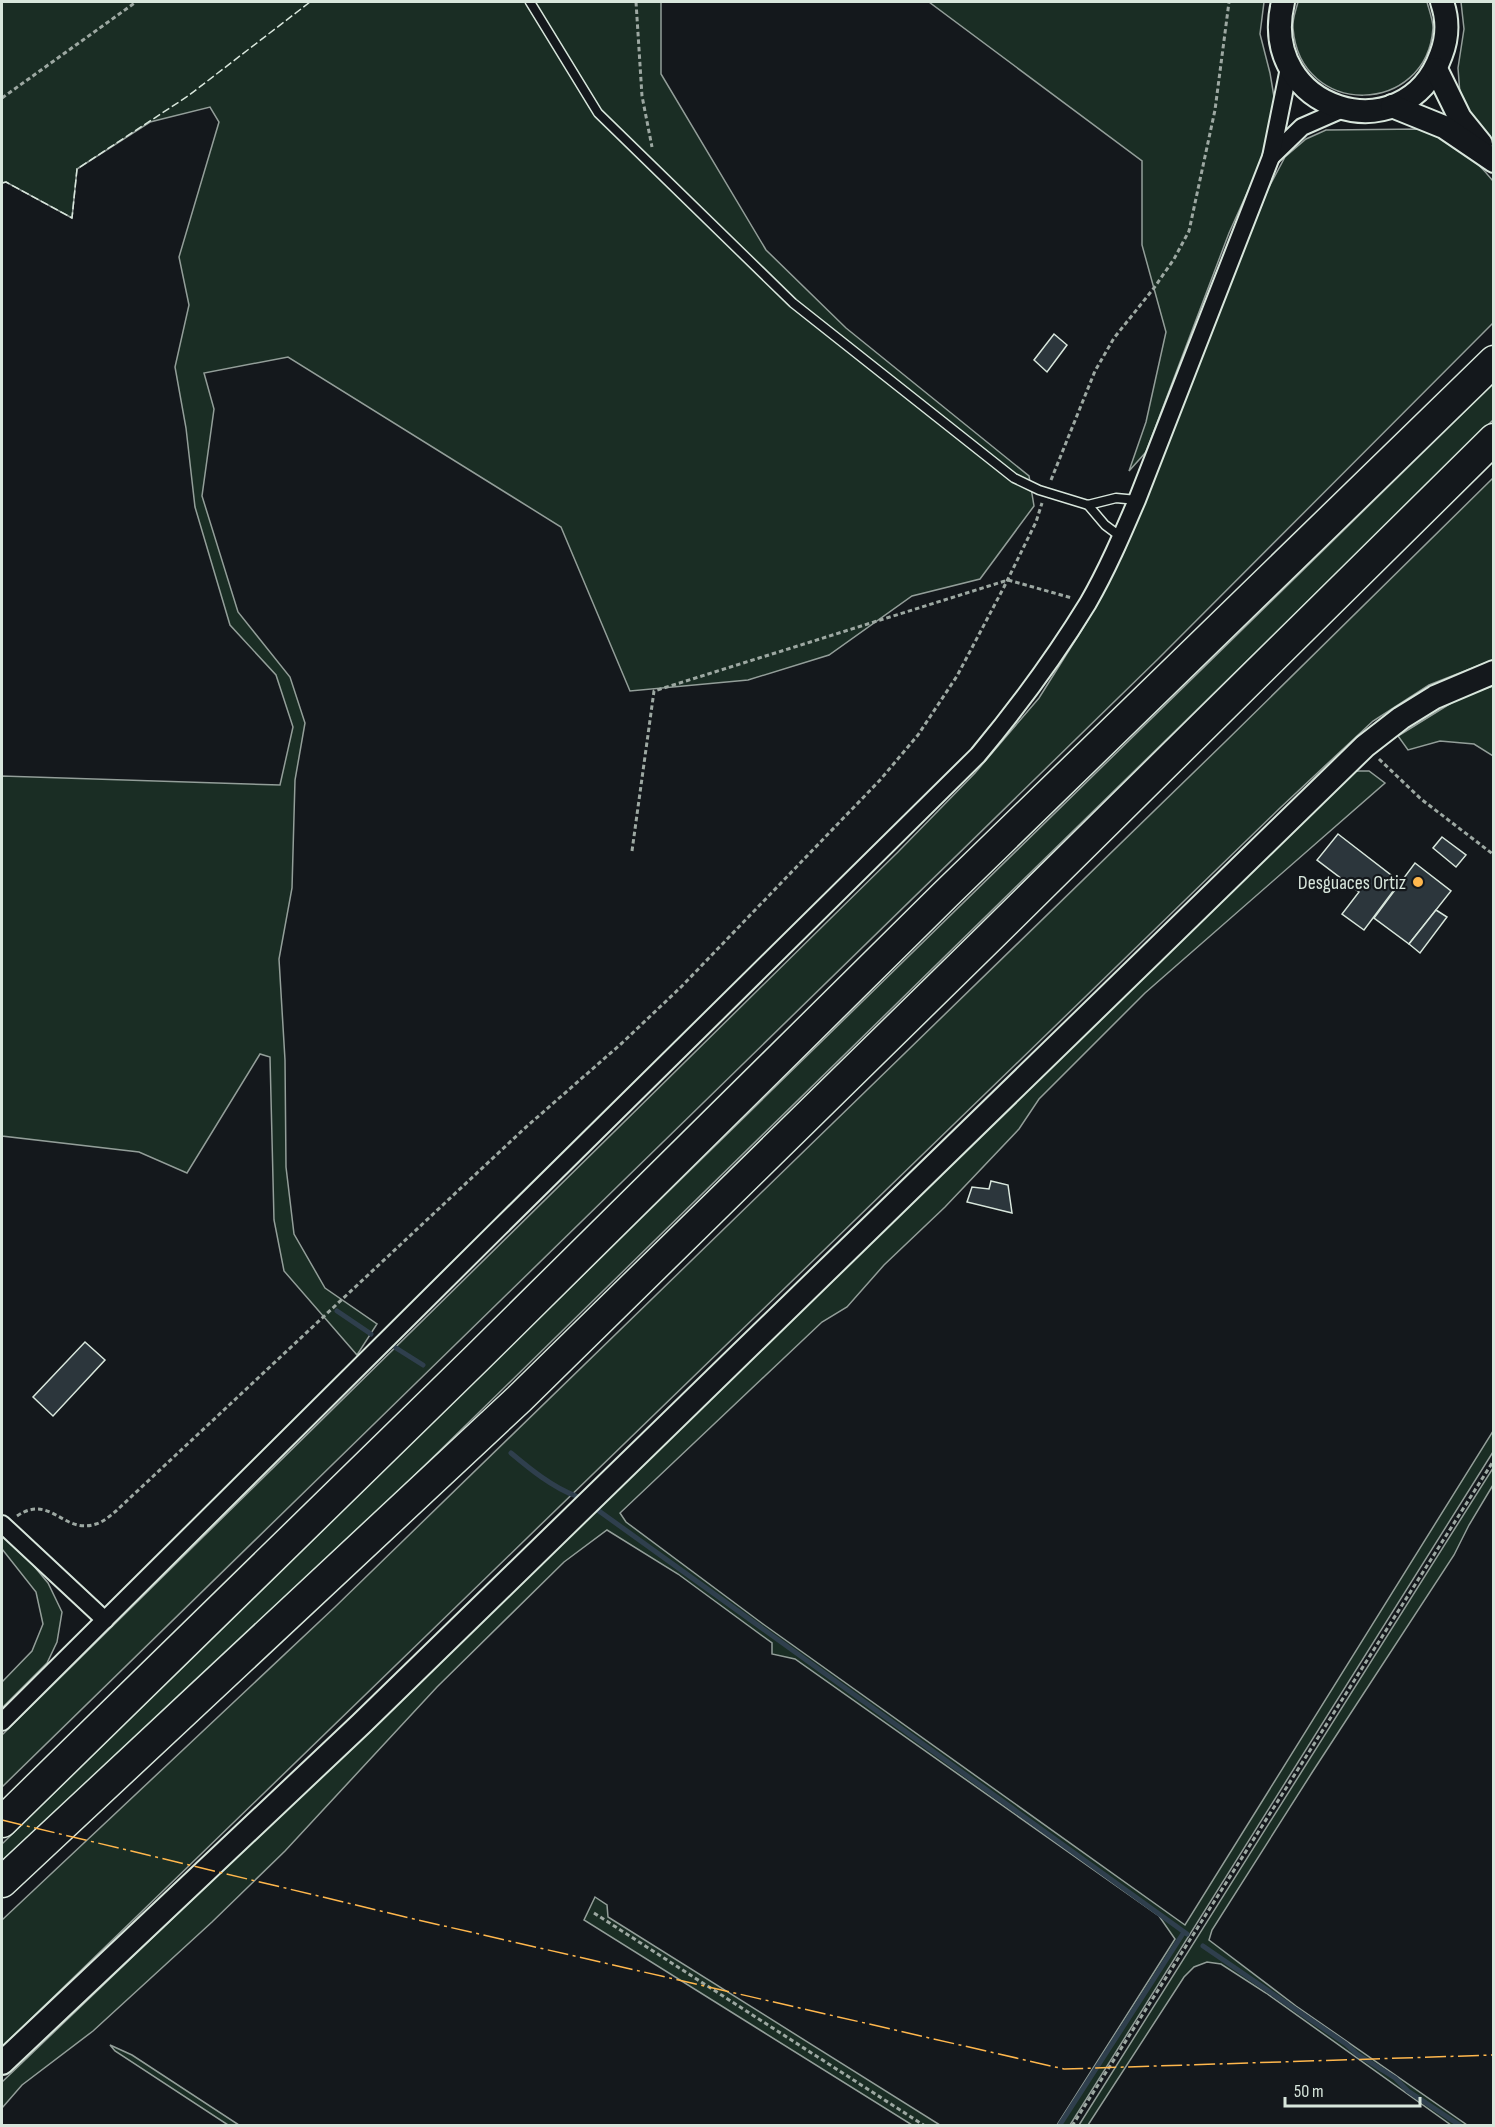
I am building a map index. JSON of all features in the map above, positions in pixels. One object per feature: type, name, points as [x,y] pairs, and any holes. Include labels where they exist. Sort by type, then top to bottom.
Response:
[{"type":"highway","points":[[1462,391],[1494,355]]},
{"type":"highway","points":[[2,1821],[478,1357],[946,894],[1494,361]]},
{"type":"highway","points":[[2,1882],[519,1399],[992,936],[1494,439]]},
{"type":"street","points":[[1283,2],[1278,25],[1281,47],[1289,68],[1303,86],[1322,100],[1343,109],[1368,111],[1392,106],[1410,97],[1425,85],[1436,69],[1446,42],[1446,13],[1442,2]]},
{"type":"street","points":[[2,1722],[978,755],[1021,704],[1088,602],[1137,500],[1271,158],[1289,68]]},
{"type":"street","points":[[1436,69],[1460,118],[1494,160]]},
{"type":"street","points":[[1392,106],[1444,127],[1494,160]]},
{"type":"street","points":[[1271,158],[1302,127],[1343,109]]},
{"type":"street","points":[[2,2063],[361,1724],[1365,746],[1401,718],[1435,697],[1494,672]]},
{"type":"street","points":[[3,1525],[105,1620]]},
{"type":"lane","points":[[530,2],[598,113],[793,303],[1014,478],[1046,492],[1088,505],[1116,498],[1137,500]]},
{"type":"lane","points":[[1088,505],[1105,525],[1121,537]]},
{"type":"path","points":[[2,98],[136,2]]},
{"type":"path","points":[[636,2],[642,96],[656,169]]},
{"type":"path","points":[[3,1525],[33,1508],[47,1509],[68,1522],[86,1526],[97,1524],[116,1511],[525,1128],[622,1043],[732,934],[880,780],[918,735],[957,676],[1008,580],[1036,522],[1095,371],[1114,338],[1167,269],[1188,231],[1215,110],[1229,2]]},
{"type":"path","points":[[632,851],[654,691],[1008,580],[1088,602]]},
{"type":"path","points":[[1365,746],[1421,799],[1494,855]]},
{"type":"path","points":[[1072,2126],[1494,1460]]},
{"type":"path","points":[[594,1913],[925,2126]]},
{"type":"green space","points":[[2,2],[661,2],[661,74],[766,250],[846,328],[1029,476],[1034,506],[980,579],[912,596],[829,655],[748,680],[630,691],[561,527],[288,357],[204,373],[214,409],[202,496],[238,612],[290,677],[305,723],[295,780],[292,888],[279,959],[285,1060],[286,1167],[294,1234],[325,1288],[377,1324],[357,1355],[284,1271],[274,1220],[270,1057],[260,1054],[187,1173],[139,1152],[2,1136],[2,776],[280,785],[293,727],[276,675],[230,625],[195,507],[186,428],[175,367],[189,305],[179,257],[219,122],[210,107],[150,122],[77,169],[72,218],[6,182],[2,183]]},
{"type":"green space","points":[[929,2],[1264,2],[1260,34],[1276,109],[1261,162],[1229,233],[1146,452],[1129,471],[1146,422],[1166,332],[1142,245],[1142,161]]},
{"type":"green space","points":[[1298,2],[1427,2],[1433,28],[1426,57],[1410,78],[1388,91],[1363,95],[1339,91],[1317,79],[1301,58],[1293,28]]},
{"type":"green space","points":[[1461,2],[1493,2],[1493,142],[1475,123],[1460,94],[1458,68],[1464,29]]},
{"type":"green space","points":[[1423,129],[1462,150],[1493,181],[1493,323],[1158,659],[2,1787],[2,1735],[898,852],[975,773],[1039,698],[1088,620],[1124,552],[1268,189],[1285,157],[1306,139],[1326,130]]},
{"type":"green space","points":[[1493,384],[1493,420],[323,1565],[2,1870],[2,1844]]},
{"type":"green space","points":[[1493,478],[1493,660],[1429,685],[1373,721],[1280,808],[2,2047],[2,1920],[335,1607],[1226,741]]},
{"type":"green space","points":[[1493,686],[1493,756],[1474,744],[1440,741],[1408,750],[1398,736],[1464,695]]},
{"type":"green space","points":[[1354,771],[1369,771],[1385,783],[1145,993],[1039,1099],[1019,1129],[945,1207],[884,1265],[847,1307],[822,1322],[620,1513],[626,1522],[763,1624],[1185,1925],[1493,1431],[1493,1452],[1070,2125],[1057,2125],[1175,1939],[1159,1916],[795,1659],[772,1654],[772,1643],[678,1574],[607,1530],[564,1562],[437,1687],[285,1851],[212,1922],[93,2031],[22,2085],[2,2108],[2,2082],[491,1613]]},
{"type":"green space","points":[[1493,1468],[1493,1485],[1454,1555],[1313,1771],[1212,1930],[1209,1940],[1296,2006],[1467,2125],[1451,2125],[1266,1993],[1221,1964],[1207,1962],[1194,1967],[1184,1977],[1088,2125],[1079,2125]]},
{"type":"green space","points":[[2,1533],[24,1554],[48,1583],[62,1612],[57,1642],[47,1663],[2,1708],[2,1682],[32,1651],[43,1624],[36,1592],[2,1549]]},
{"type":"green space","points":[[595,1897],[607,1905],[608,1917],[940,2125],[912,2125],[584,1920]]},
{"type":"green space","points":[[110,2045],[132,2055],[239,2125],[228,2125],[115,2051]]},
{"type":"building","points":[[1054,334],[1067,345],[1047,372],[1034,360]]},
{"type":"building","points":[[1338,834],[1400,882],[1364,930],[1342,914],[1359,892],[1317,860]]},
{"type":"building","points":[[1442,837],[1466,855],[1456,867],[1433,848]]},
{"type":"building","points":[[1415,863],[1451,891],[1409,944],[1374,918]]},
{"type":"building","points":[[1436,910],[1447,917],[1420,953],[1409,944]]},
{"type":"building","points":[[991,1181],[1008,1185],[1012,1213],[967,1202],[972,1187],[989,1189]]},
{"type":"building","points":[[85,1342],[105,1360],[53,1416],[33,1397]]},
{"type":"waterway","points":[[337,1311],[371,1334]]},
{"type":"waterway","points":[[396,1348],[423,1365]]},
{"type":"waterway","points":[[511,1453],[550,1483],[576,1496]]},
{"type":"waterway","points":[[599,1511],[1187,1934]]},
{"type":"waterway","points":[[1059,2126],[1184,1932]]},
{"type":"waterway","points":[[1203,1946],[1461,2126]]},
{"type":"fence","points":[[2,183],[6,182],[72,218],[77,169],[188,96],[310,2]]},
{"type":"power","points":[[2,1820],[414,1919],[1064,2069],[1494,2055]]},
{"type":"place","name":"Desguaces Ortiz","points":[[1418,882]]}]
